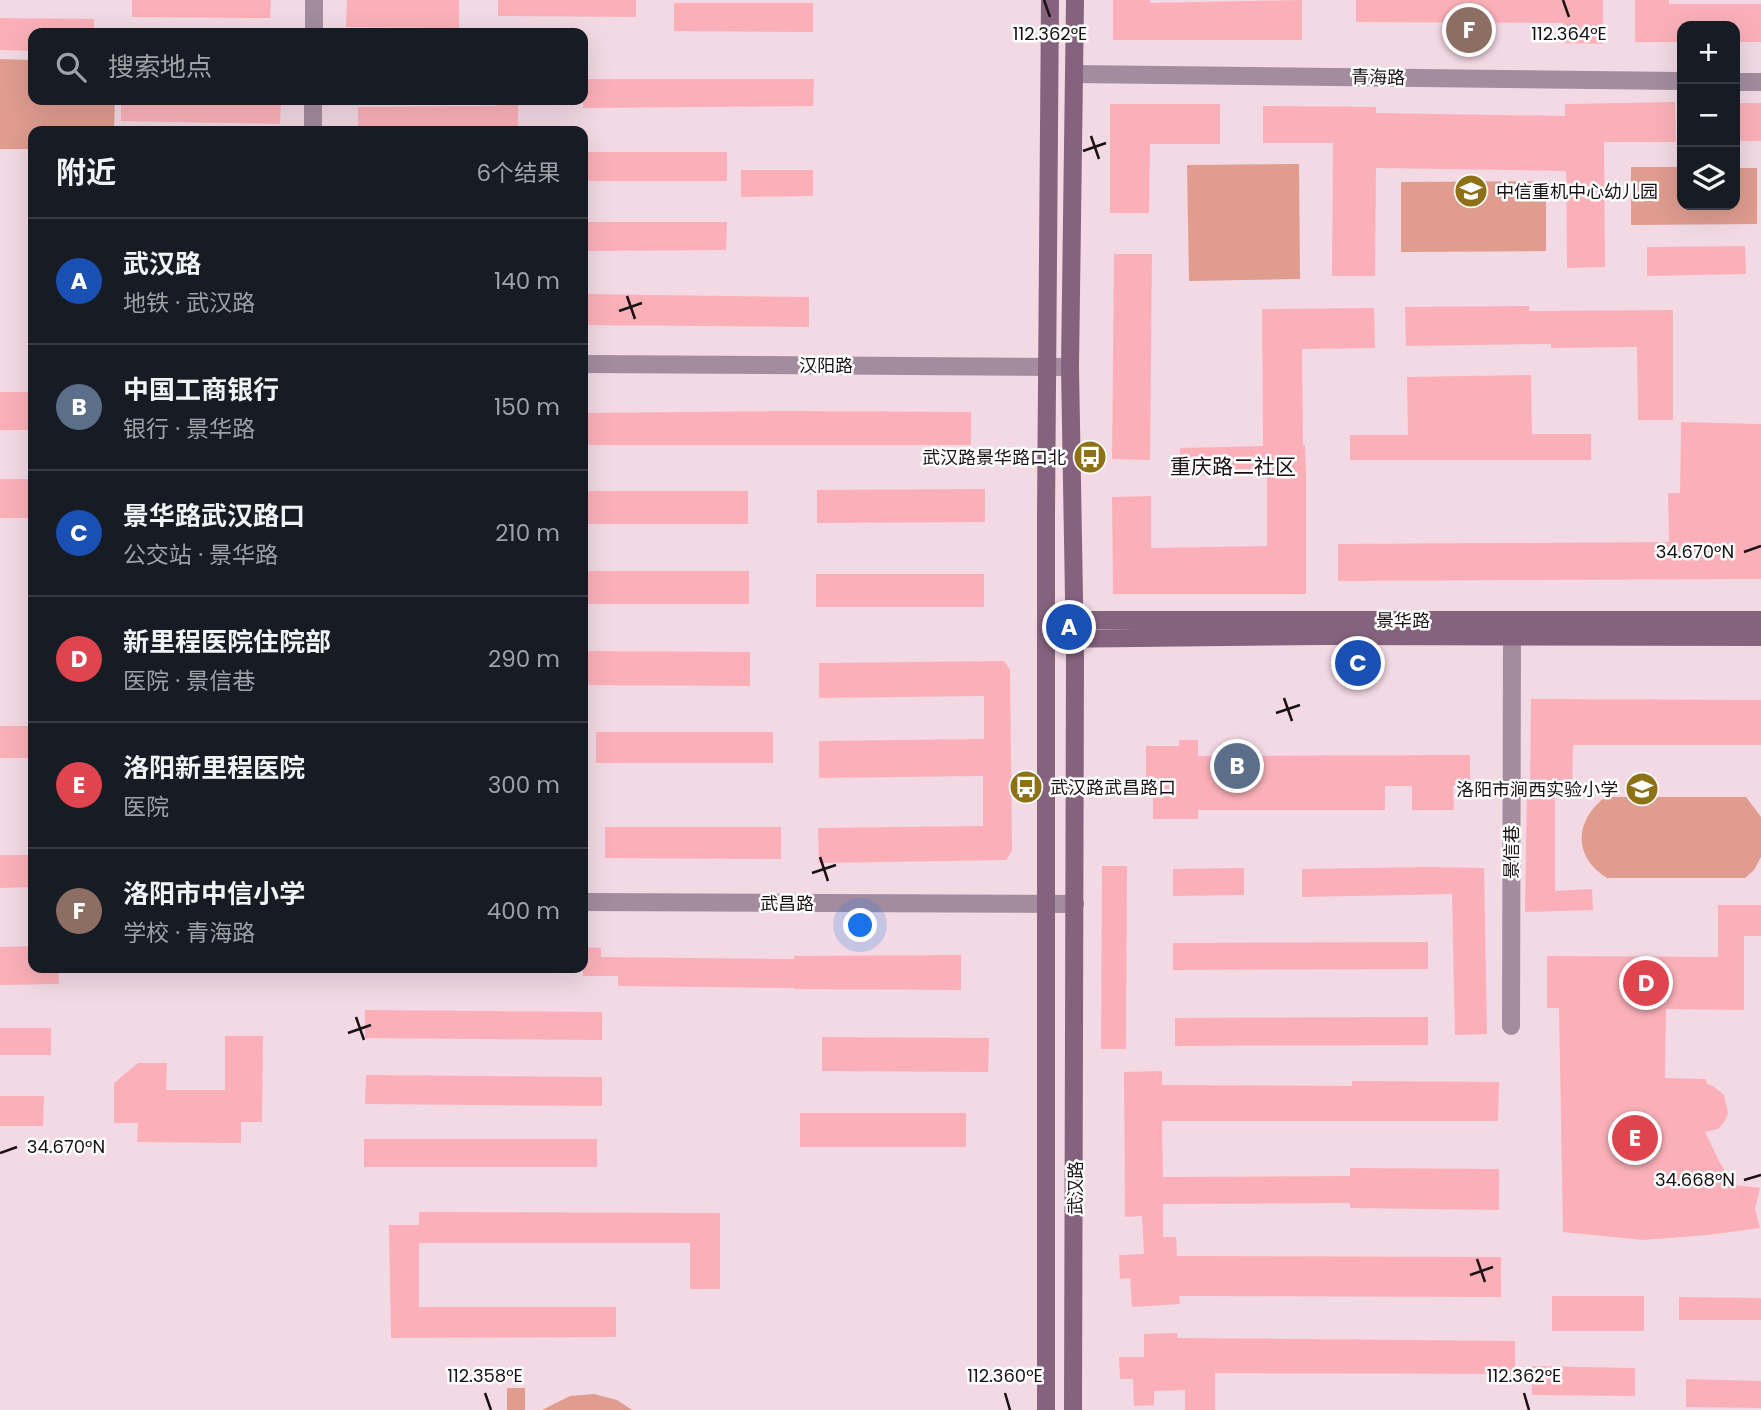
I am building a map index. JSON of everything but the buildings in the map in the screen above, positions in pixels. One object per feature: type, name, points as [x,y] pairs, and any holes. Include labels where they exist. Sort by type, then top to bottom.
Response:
[{"type":"main road","name":"武汉路","points":[[1046,1410],[1046,620],[1051,0]]},
{"type":"main road","name":"武汉路","points":[[1073,1410],[1075,904],[1070,367],[1074,0]]},
{"type":"main road","name":"景华路","points":[[1046,620],[1761,620]]},
{"type":"main road","name":"景华路","points":[[1046,639],[1761,637]]},
{"type":"street","points":[[314,0],[314,28]]},
{"type":"street","name":"青海路","points":[[1074,74],[1677,81]]},
{"type":"street","points":[[1740,82],[1761,82]]},
{"type":"street","points":[[313,105],[313,126]]},
{"type":"street","name":"汉阳路","points":[[588,364],[1070,367]]},
{"type":"street","name":"景信巷","points":[[1511,1026],[1512,636]]},
{"type":"street","name":"武昌路","points":[[588,902],[1075,904]]},
{"type":"shaded area","points":[[0,59],[28,60],[28,105],[115,105],[114,126],[28,126],[28,149],[0,149]]},
{"type":"shaded area","points":[[1299,164],[1300,279],[1189,281],[1187,165]]},
{"type":"shaded area","points":[[1631,167],[1677,167],[1677,210],[1740,210],[1740,168],[1757,168],[1757,224],[1631,225]]},
{"type":"shaded area","points":[[1546,181],[1546,251],[1401,252],[1401,182]]},
{"type":"shaded area","points":[[1605,797],[1746,797],[1761,817],[1761,857],[1754,870],[1745,878],[1607,878],[1588,859],[1582,838],[1588,817]]},
{"type":"shaded area","points":[[507,1388],[525,1388],[525,1410],[507,1410]]},
{"type":"shaded area","points":[[594,1394],[617,1400],[632,1410],[542,1410],[570,1396]]},
{"type":"place","name":"洛阳市中信小学","points":[[1469,30]]},
{"type":"place","name":"中信重机中心幼儿园","points":[[1471,191]]},
{"type":"place","name":"武汉路景华路口北","points":[[1090,457]]},
{"type":"place","name":"武汉路","points":[[1069,627]]},
{"type":"place","name":"景华路武汉路口","points":[[1358,663]]},
{"type":"place","name":"中国工商银行","points":[[1237,766]]},
{"type":"place","name":"武汉路武昌路口","points":[[1026,787]]},
{"type":"place","name":"洛阳市涧西实验小学","points":[[1642,789]]},
{"type":"place","name":"新里程医院住院部","points":[[1646,983]]},
{"type":"place","name":"洛阳新里程医院","points":[[1635,1138]]},
{"type":"district","name":"重庆路二社区","points":[[1233,466]]}]
